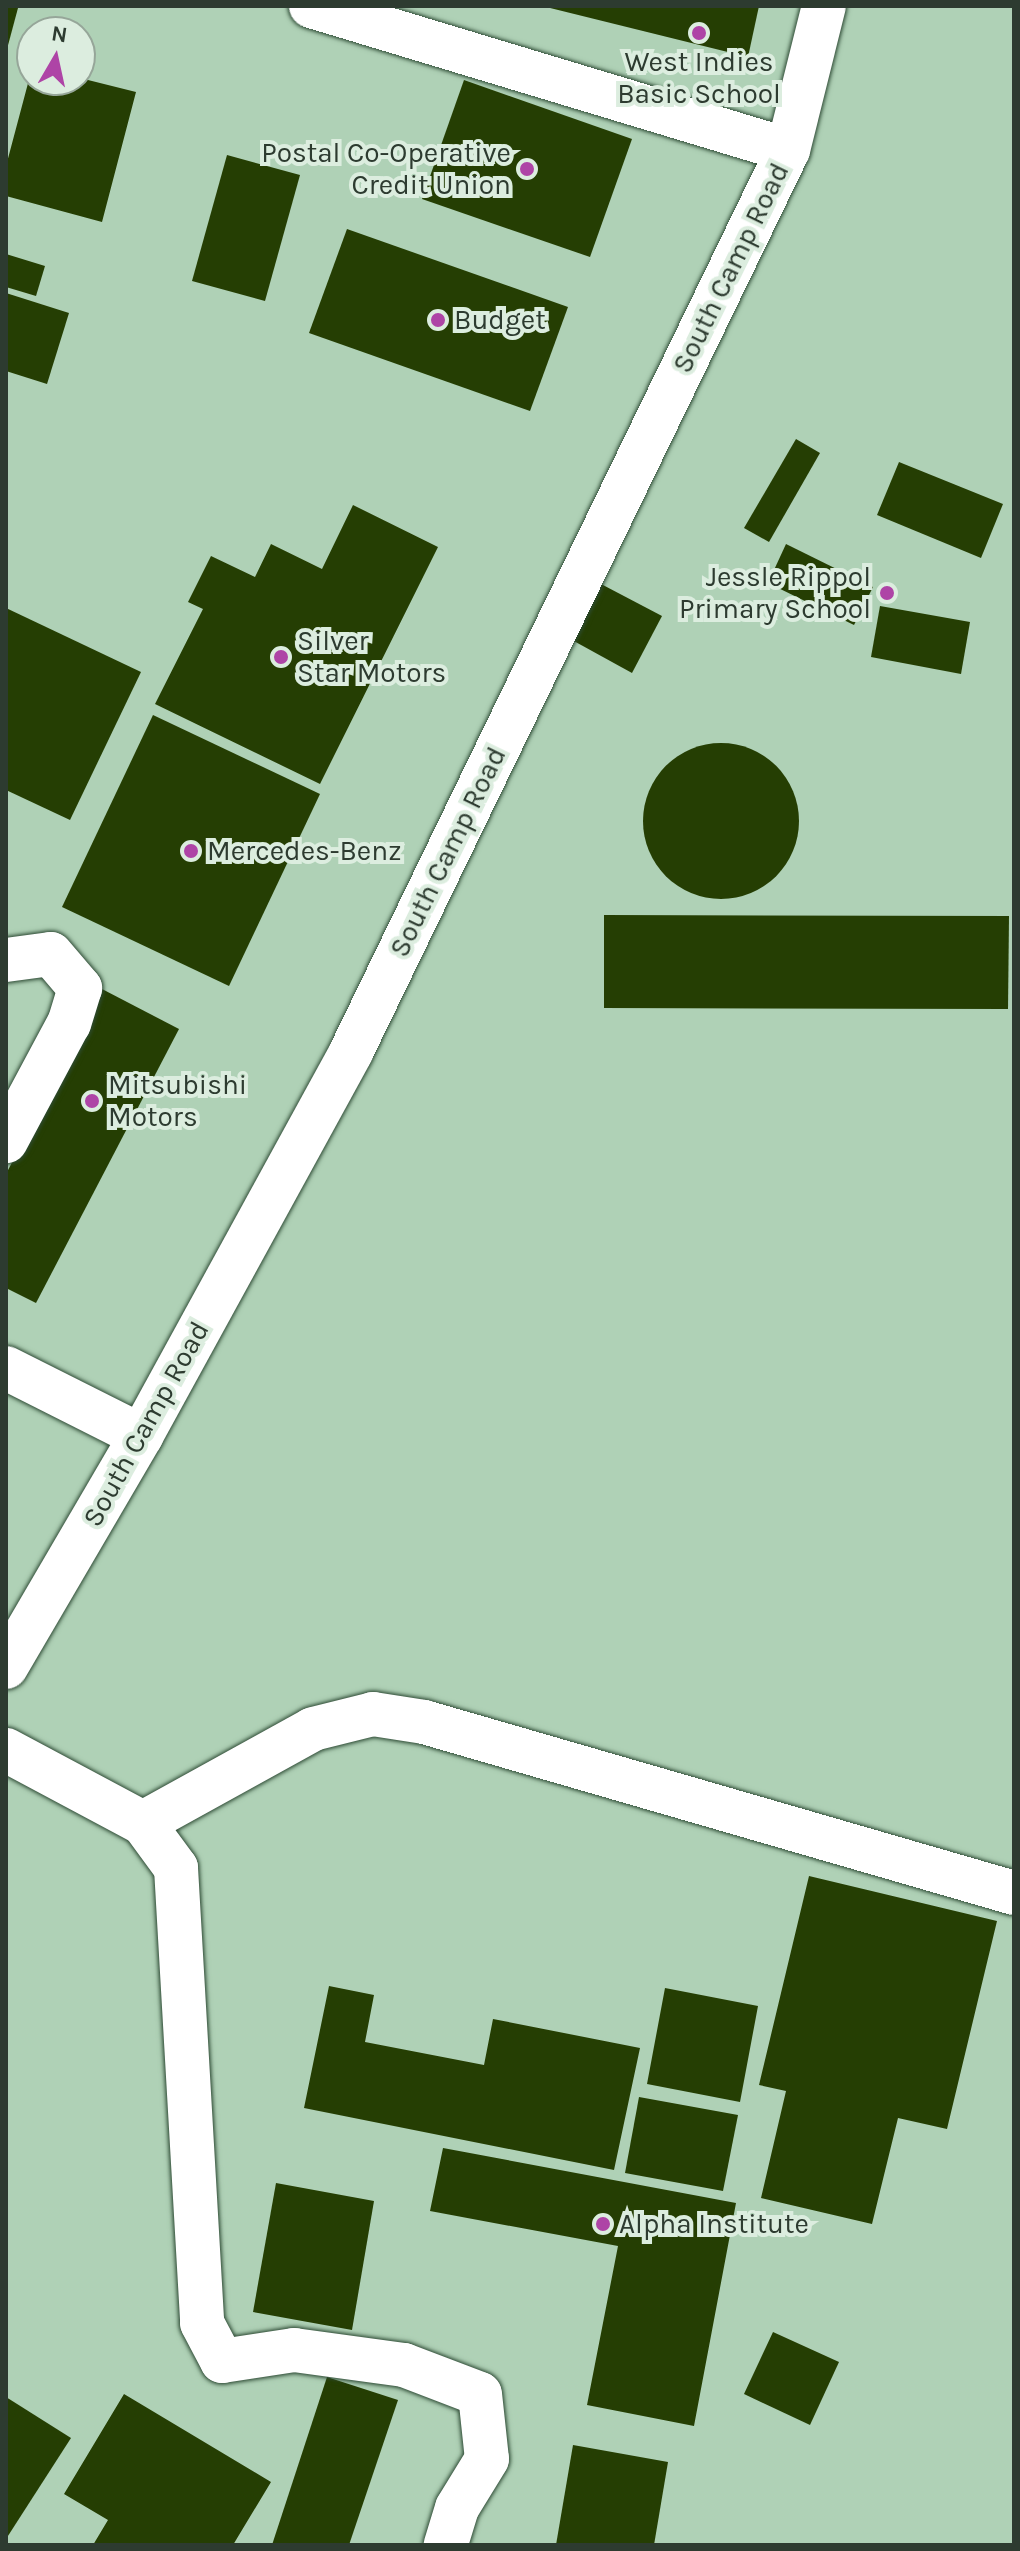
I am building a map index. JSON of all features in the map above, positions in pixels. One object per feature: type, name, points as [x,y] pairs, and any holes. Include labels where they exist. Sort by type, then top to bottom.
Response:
[{"type":"main road","points":[[311,6],[365,13],[788,150]]},
{"type":"main road","name":"South Camp Road","points":[[6,1667],[141,1436],[351,1052],[788,150],[824,6]]},
{"type":"main road","points":[[6,960],[51,954],[80,988],[69,1023],[6,1141]]},
{"type":"main road","points":[[6,1368],[141,1436]]},
{"type":"main road","points":[[143,1823],[313,1729],[373,1714],[424,1722],[1014,1893]]},
{"type":"main road","points":[[6,1750],[143,1823],[176,1868],[202,2323],[222,2361],[294,2350],[404,2365],[480,2394],[487,2459],[457,2508],[446,2545]]},
{"type":"building","points":[[6,6],[18,8],[7,49],[6,48]]},
{"type":"building","name":"West Indies Basic School","points":[[542,6],[759,6],[748,57]]},
{"type":"building","name":"Postal Co-Operative Credit Union","points":[[464,80],[632,139],[590,257],[422,199]]},
{"type":"building","points":[[96,82],[136,92],[102,222],[6,196],[6,166],[25,96],[96,96]]},
{"type":"building","points":[[227,155],[300,175],[265,301],[192,281]]},
{"type":"building","name":"Budget","points":[[347,229],[568,307],[530,411],[309,333]]},
{"type":"building","points":[[6,254],[45,266],[36,296],[6,287]]},
{"type":"building","points":[[6,293],[69,313],[47,384],[6,371]]},
{"type":"building","points":[[796,439],[820,453],[769,542],[744,528]]},
{"type":"building","points":[[899,462],[1003,504],[981,558],[877,515]]},
{"type":"building","name":"Silver Star Motors","points":[[353,505],[438,547],[320,784],[155,704],[203,609],[188,602],[211,556],[255,577],[271,544],[322,569]]},
{"type":"building","points":[[786,544],[873,587],[854,625],[768,583]]},
{"type":"building","points":[[601,584],[662,616],[632,673],[572,640]]},
{"type":"building","points":[[880,606],[970,622],[961,674],[871,657]]},
{"type":"building","points":[[6,608],[141,672],[70,820],[6,790]]},
{"type":"building","name":"Mercedes-Benz","points":[[153,715],[320,794],[229,986],[62,907]]},
{"type":"building","points":[[721,743],[751,749],[776,766],[793,791],[799,821],[793,851],[776,876],[751,893],[721,899],[691,893],[666,876],[649,851],[643,821],[649,791],[666,766],[691,749]]},
{"type":"building","points":[[604,915],[1009,916],[1008,1009],[604,1008]]},
{"type":"building","name":"Mitsubishi Motors","points":[[102,989],[179,1029],[36,1303],[6,1288],[6,1174]]},
{"type":"building","points":[[809,1876],[997,1921],[947,2129],[898,2118],[872,2224],[761,2198],[786,2091],[759,2085]]},
{"type":"building","points":[[329,1986],[374,1995],[365,2042],[484,2065],[493,2019],[640,2048],[614,2170],[304,2108]]},
{"type":"building","points":[[665,1988],[758,2006],[740,2102],[647,2084]]},
{"type":"building","points":[[639,2097],[738,2115],[723,2191],[625,2173]]},
{"type":"building","points":[[443,2148],[736,2203],[694,2426],[587,2405],[618,2246],[430,2211]]},
{"type":"building","points":[[276,2183],[374,2201],[352,2330],[253,2312]]},
{"type":"building","points":[[773,2332],[839,2362],[810,2425],[744,2394]]},
{"type":"building","points":[[327,2377],[398,2400],[349,2545],[272,2545]]},
{"type":"building","points":[[124,2394],[271,2482],[233,2545],[93,2545],[108,2520],[64,2494]]},
{"type":"building","points":[[6,2397],[71,2438],[6,2539]]},
{"type":"building","points":[[573,2445],[668,2462],[654,2545],[556,2545]]},
{"type":"place","name":"West Indies Basic School","points":[[699,33]]},
{"type":"place","name":"Postal Co-Operative Credit Union","points":[[527,169]]},
{"type":"place","name":"Budget","points":[[438,320]]},
{"type":"place","name":"Jessle Rippol Primary School","points":[[887,593]]},
{"type":"place","name":"Silver Star Motors","points":[[281,657]]},
{"type":"place","name":"Mercedes-Benz","points":[[191,851]]},
{"type":"place","name":"Mitsubishi Motors","points":[[92,1101]]},
{"type":"place","name":"Alpha Institute","points":[[603,2224]]}]
